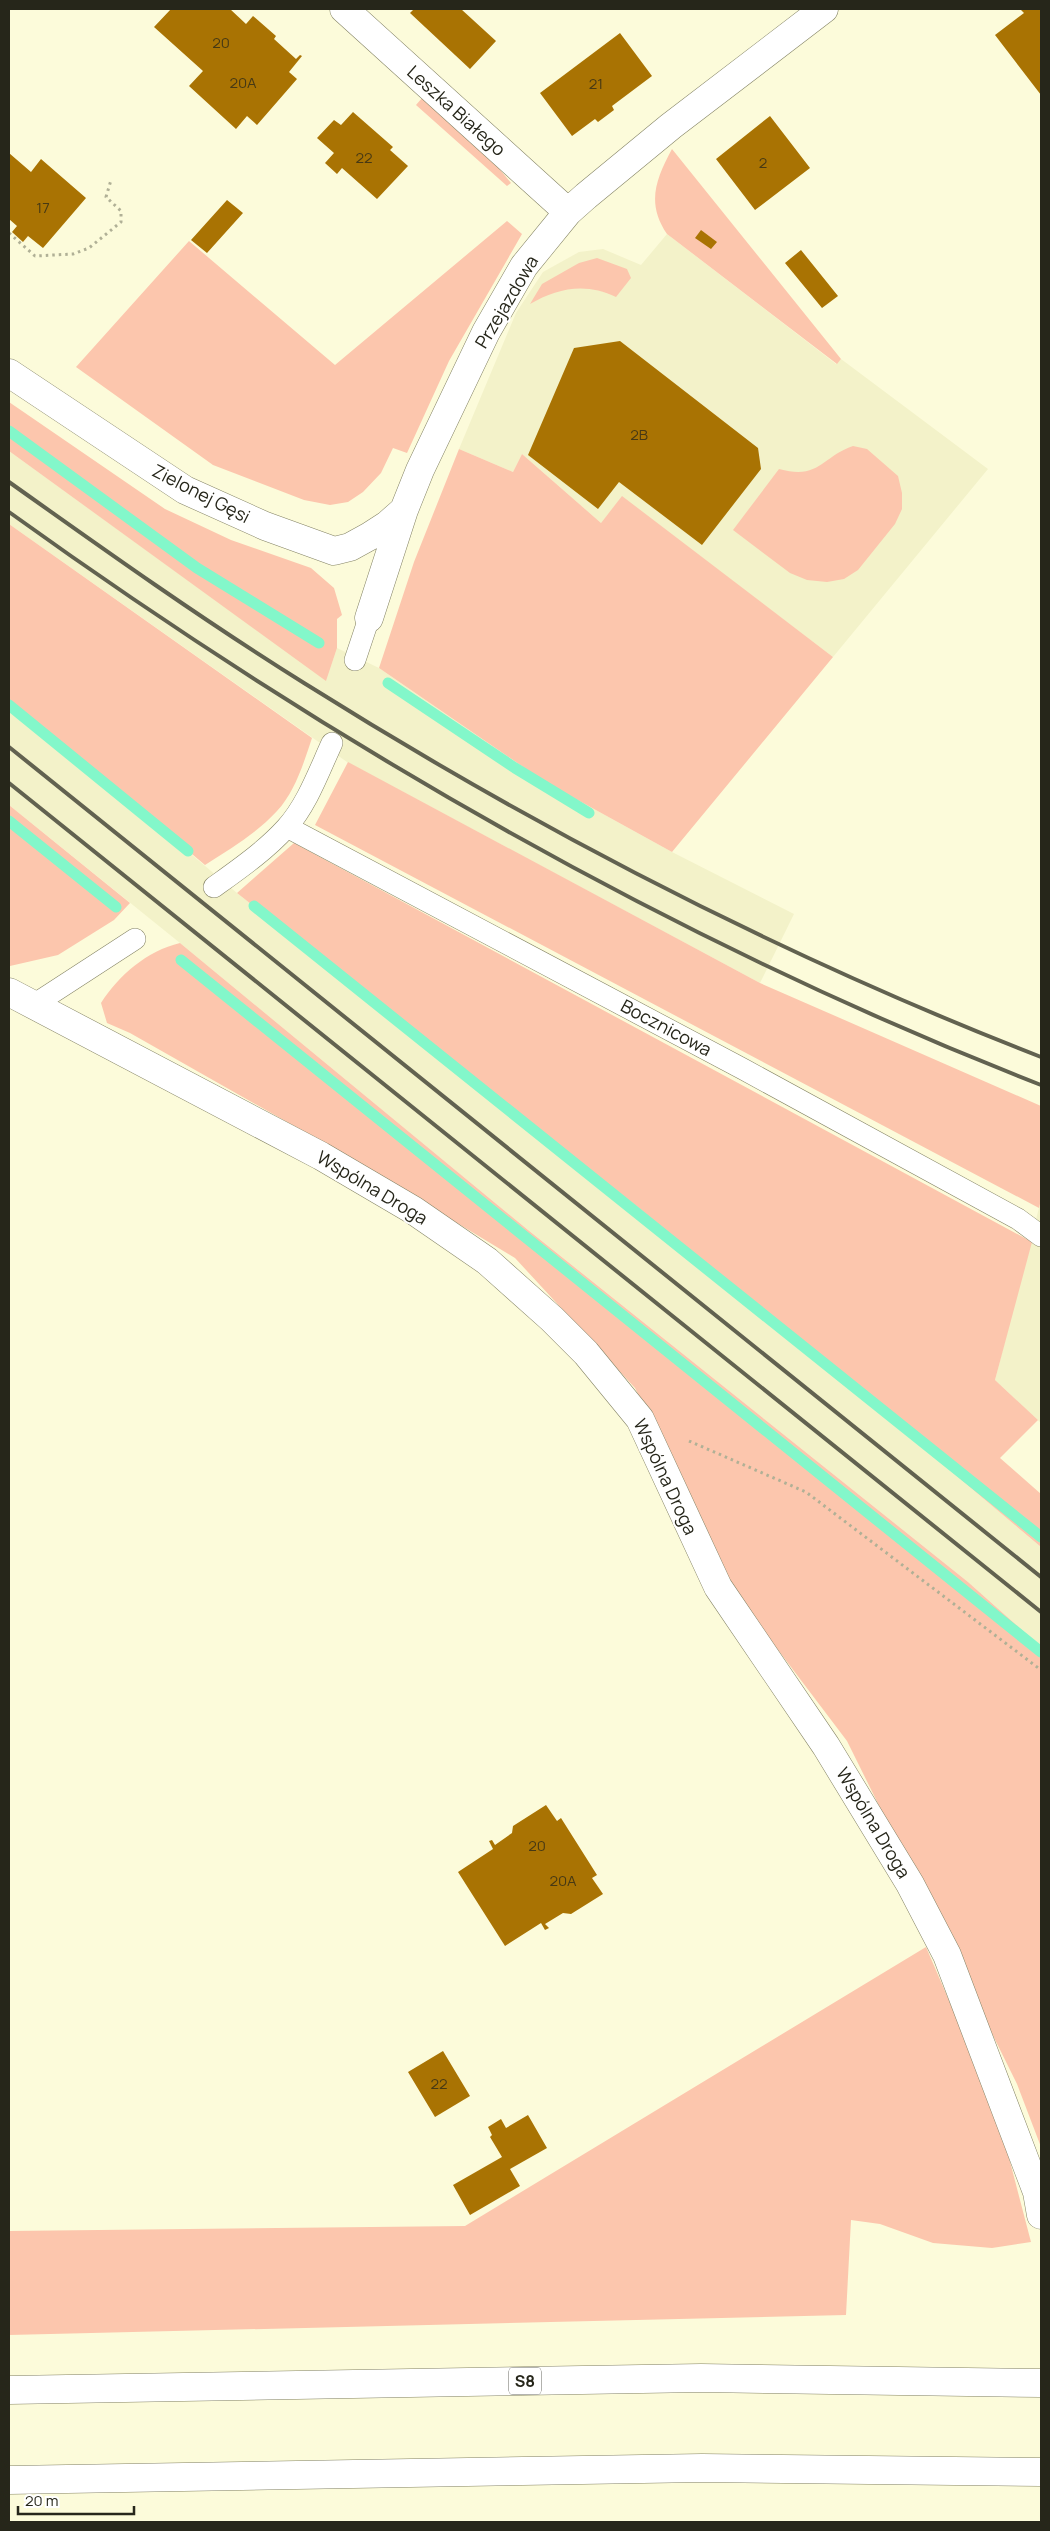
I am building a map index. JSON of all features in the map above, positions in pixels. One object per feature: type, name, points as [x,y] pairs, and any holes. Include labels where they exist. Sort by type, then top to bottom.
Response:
[{"type":"main road","name":"Leszka Białego","points":[[344,9],[568,212]]},
{"type":"main road","name":"Przejazdowa","points":[[369,618],[404,510],[420,470],[486,332],[524,266],[568,212],[670,126],[824,9]]},
{"type":"main road","name":"Zielonej Gęsi","points":[[9,373],[185,490],[265,526],[334,550],[350,547],[370,536],[387,526],[404,510]]},
{"type":"main road","name":"Wspólna Droga","points":[[9,992],[321,1156],[421,1216],[487,1262],[552,1319],[586,1354],[640,1419],[718,1587],[826,1746],[910,1884],[947,1955],[1036,2192],[1041,2215]]},
{"type":"main road","name":"S8","points":[[9,2390],[701,2378],[1041,2383]]},
{"type":"main road","points":[[9,2480],[702,2468],[1041,2472]]},
{"type":"lane","points":[[355,660],[369,618]]},
{"type":"lane","points":[[214,887],[253,859],[287,827],[310,790],[332,743]]},
{"type":"lane","name":"Bocznicowa","points":[[287,827],[743,1069],[1018,1219],[1041,1236]]},
{"type":"lane","points":[[35,1004],[134,939]]},
{"type":"path","points":[[9,233],[35,256],[73,254],[90,248],[121,222],[121,211],[106,197],[110,180]]},
{"type":"path","points":[[640,1419],[806,1492],[1041,1670]]},
{"type":"shaded area","points":[[422,98],[497,166],[511,183],[507,186],[416,105]]},
{"type":"shaded area","points":[[672,149],[841,359],[837,364],[667,234],[657,212],[655,201],[658,181]]},
{"type":"shaded area","points":[[507,221],[522,234],[449,361],[407,453],[393,448],[381,473],[363,492],[348,502],[330,505],[304,500],[213,465],[76,367],[189,241],[335,365]]},
{"type":"shaded area","points":[[667,234],[836,364],[841,359],[988,469],[833,657],[622,497],[601,523],[522,454],[513,472],[459,449],[516,313],[543,272],[579,252],[603,249],[641,265]]},
{"type":"shaded area","points":[[597,258],[627,269],[631,278],[616,297],[605,292],[583,288],[551,294],[530,304],[542,284],[579,263]]},
{"type":"shaded area","points":[[9,402],[165,509],[231,540],[311,568],[334,588],[342,615],[337,619],[337,648],[326,681],[9,451]]},
{"type":"shaded area","points":[[853,446],[867,449],[898,476],[902,493],[902,509],[895,524],[858,570],[844,579],[827,582],[807,580],[790,573],[733,530],[779,469],[803,472],[819,466]]},
{"type":"shaded area","points":[[459,449],[513,472],[522,454],[601,523],[622,496],[833,657],[672,852],[545,782],[379,668],[414,562]]},
{"type":"shaded area","points":[[9,451],[326,680],[337,648],[379,668],[545,782],[672,852],[794,914],[760,983],[347,762],[9,524]]},
{"type":"shaded area","points":[[9,524],[312,738],[306,757],[289,795],[277,811],[261,826],[205,865],[9,700]]},
{"type":"shaded area","points":[[9,700],[237,893],[639,1208],[1041,1547],[1041,1647],[968,1582],[528,1230],[180,943],[9,805]]},
{"type":"shaded area","points":[[348,762],[760,983],[1041,1106],[1041,1200],[1039,1208],[315,825]]},
{"type":"shaded area","points":[[9,805],[130,903],[114,920],[58,955],[10,966]]},
{"type":"shaded area","points":[[294,843],[1032,1242],[995,1380],[1038,1420],[1000,1458],[1041,1494],[1041,1547],[639,1208],[237,893]]},
{"type":"shaded area","points":[[180,943],[528,1230],[968,1582],[1041,1647],[1041,2147],[1017,2084],[847,1741],[735,1593],[635,1388],[515,1258],[333,1148],[130,1033],[107,1023],[101,1003],[116,983],[145,958]]},
{"type":"shaded area","points":[[1041,1200],[1041,1423],[995,1380]]},
{"type":"shaded area","points":[[926,1947],[997,2112],[1031,2242],[992,2248],[933,2243],[880,2224],[851,2220],[846,2315],[9,2335],[9,2231],[465,2226]]},
{"type":"building","points":[[171,9],[230,9],[246,24],[253,16],[276,36],[274,39],[296,59],[300,55],[302,56],[289,72],[297,79],[257,125],[247,116],[236,129],[189,86],[203,71],[154,27]]},
{"type":"building","points":[[414,9],[461,9],[496,41],[470,69],[410,13]]},
{"type":"building","points":[[1020,9],[1041,9],[1041,95],[995,35],[1024,13]]},
{"type":"building","points":[[620,33],[652,76],[612,106],[614,110],[598,122],[595,119],[572,136],[540,93]]},
{"type":"building","points":[[353,112],[393,147],[390,150],[408,166],[377,199],[342,168],[337,174],[325,163],[334,153],[317,138],[334,120],[341,125]]},
{"type":"building","points":[[770,116],[810,168],[755,210],[716,159]]},
{"type":"building","points":[[9,153],[31,172],[41,159],[86,198],[43,248],[28,236],[23,242],[12,232],[17,226],[9,219]]},
{"type":"building","points":[[227,200],[243,213],[207,253],[191,240]]},
{"type":"building","points":[[701,230],[717,242],[711,249],[695,238]]},
{"type":"building","points":[[801,250],[838,296],[822,308],[785,263]]},
{"type":"building","points":[[620,341],[758,448],[761,469],[702,545],[619,482],[598,509],[528,455],[574,348]]},
{"type":"building","points":[[546,1805],[557,1821],[561,1818],[597,1875],[592,1878],[603,1894],[571,1914],[563,1913],[545,1924],[549,1928],[545,1930],[541,1923],[505,1946],[458,1872],[493,1849],[489,1841],[492,1840],[495,1845],[512,1833],[513,1826]]},
{"type":"building","points":[[443,2051],[470,2096],[435,2117],[408,2072]]},
{"type":"building","points":[[528,2115],[547,2148],[510,2169],[520,2186],[470,2215],[453,2185],[502,2157],[490,2137],[492,2135],[488,2127],[501,2119],[506,2128]]},
{"type":"waterway","points":[[9,431],[197,568],[319,643]]},
{"type":"waterway","points":[[388,683],[515,768],[589,813]]},
{"type":"waterway","points":[[9,705],[188,851]]},
{"type":"waterway","points":[[9,821],[116,907]]},
{"type":"waterway","points":[[254,906],[1041,1537]]},
{"type":"waterway","points":[[181,960],[1041,1652]]},
{"type":"railway","points":[[9,482],[155,585],[266,659],[392,737],[572,840],[664,888],[850,977],[1041,1057]]},
{"type":"railway","points":[[9,512],[130,597],[254,679],[379,757],[507,831],[637,901],[769,967],[904,1029],[1041,1085]]},
{"type":"railway","points":[[9,747],[1041,1577]]},
{"type":"railway","points":[[9,783],[1041,1612]]}]
